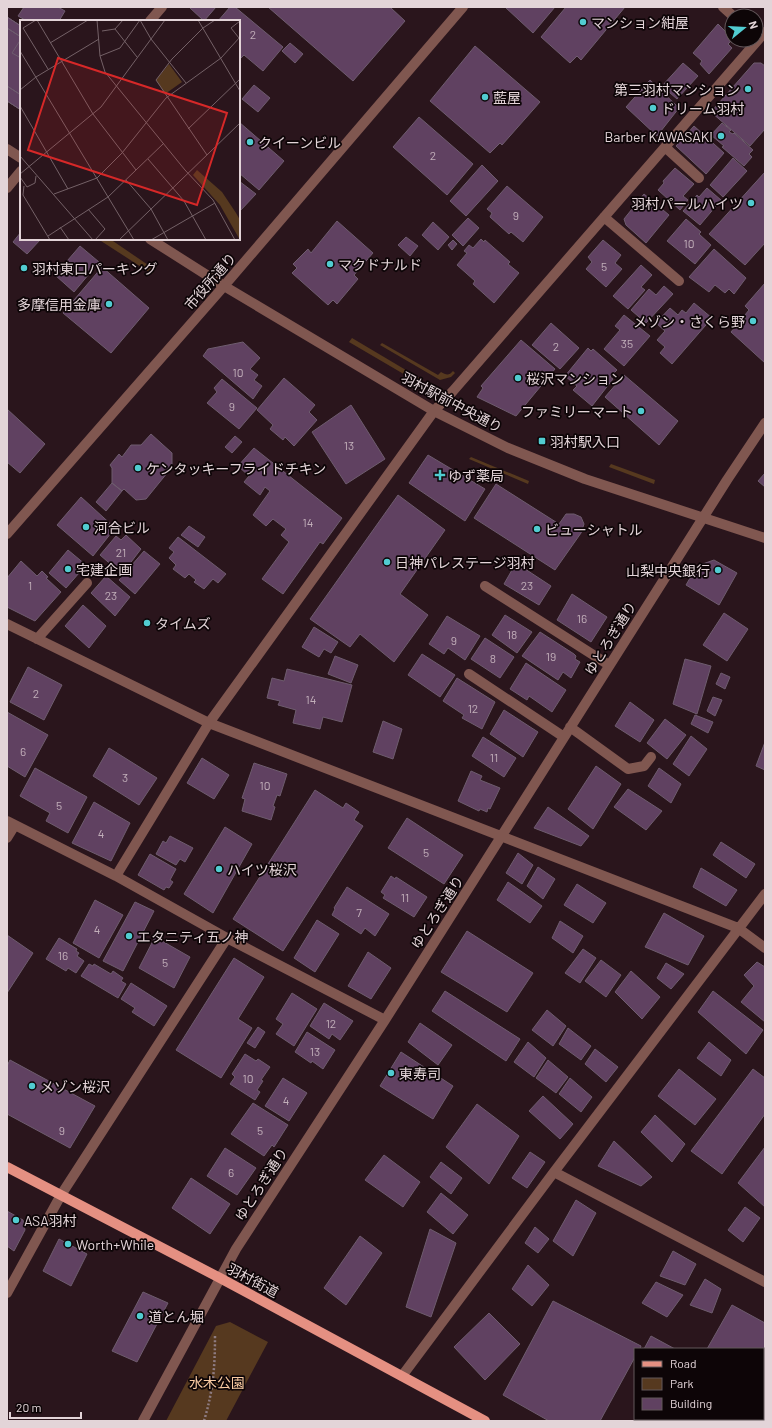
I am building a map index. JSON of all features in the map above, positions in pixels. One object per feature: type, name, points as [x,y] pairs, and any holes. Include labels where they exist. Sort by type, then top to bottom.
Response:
[{"type":"main road","name":"羽村街道","points":[[7,1166],[220,1278],[485,1421]]},
{"type":"street","points":[[151,20],[162,7]]},
{"type":"street","name":"市役所通り","points":[[7,534],[224,286],[463,7]]},
{"type":"street","points":[[116,876],[209,723],[434,411],[752,48]]},
{"type":"street","points":[[665,147],[699,178]]},
{"type":"street","points":[[7,149],[20,157]]},
{"type":"street","points":[[7,188],[20,172]]},
{"type":"street","points":[[604,217],[679,281]]},
{"type":"street","name":"羽村駅前中央通り","points":[[152,240],[224,286],[434,411],[508,448],[592,482],[765,538]]},
{"type":"street","name":"ゆとろぎ通り","points":[[143,1421],[240,1243],[385,1020],[609,665],[765,423]]},
{"type":"street","points":[[36,639],[87,584]]},
{"type":"street","points":[[485,586],[609,665]]},
{"type":"street","points":[[7,624],[209,723],[738,928],[765,948]]},
{"type":"street","points":[[469,674],[564,737]]},
{"type":"street","points":[[570,727],[628,769],[644,766],[651,757]]},
{"type":"street","points":[[7,838],[11,823],[116,876],[227,938],[385,1020]]},
{"type":"street","points":[[402,1376],[554,1172],[765,894]]},
{"type":"street","points":[[7,1293],[61,1195],[227,938]]},
{"type":"street","points":[[554,1172],[765,1282]]},
{"type":"path","points":[[204,1421],[211,1398],[215,1363],[215,1336]]},
{"type":"green space","points":[[111,240],[155,270],[152,274],[101,241]]},
{"type":"green space","points":[[352,338],[421,379],[419,383],[349,342]]},
{"type":"green space","points":[[382,343],[438,375],[441,372],[444,374],[450,374],[453,371],[455,373],[451,377],[440,380],[380,345]]},
{"type":"green space","points":[[471,457],[529,481],[528,484],[469,459]]},
{"type":"green space","points":[[611,464],[655,480],[654,484],[609,467]]},
{"type":"green space","name":"水木公園","points":[[230,1322],[268,1342],[226,1421],[166,1421],[216,1326]]},
{"type":"building","points":[[24,7],[58,7],[65,11],[60,20],[25,20],[18,16]]},
{"type":"building","points":[[189,7],[216,7],[205,20],[203,20]]},
{"type":"building","points":[[230,7],[235,7],[283,47],[263,71],[244,55],[240,59],[240,20],[219,20]]},
{"type":"building","points":[[268,7],[393,7],[391,8],[405,21],[353,81]]},
{"type":"building","points":[[505,7],[555,7],[533,33]]},
{"type":"building","name":"マンション紺屋","points":[[566,7],[625,7],[581,60],[577,56],[570,63],[541,37]]},
{"type":"building","points":[[7,17],[20,25],[20,36],[7,28]]},
{"type":"building","points":[[7,17],[20,25],[20,109],[7,101]]},
{"type":"building","points":[[718,24],[724,30],[724,48],[732,48],[709,74],[700,64],[702,61],[693,53]]},
{"type":"building","points":[[7,28],[20,36],[20,94],[7,86]]},
{"type":"building","points":[[20,41],[20,57],[12,53]]},
{"type":"building","points":[[290,43],[303,54],[295,63],[282,51]]},
{"type":"building","points":[[475,46],[540,102],[502,145],[500,143],[490,153],[430,101]]},
{"type":"building","points":[[683,63],[698,76],[677,99],[662,86]]},
{"type":"building","name":"第三羽村マンション","points":[[754,63],[761,63],[765,66],[765,129],[750,146],[711,112]]},
{"type":"building","name":"ドリーム羽村","points":[[650,80],[679,108],[657,136],[626,107]]},
{"type":"building","points":[[254,85],[270,98],[258,112],[242,99]]},
{"type":"building","points":[[7,86],[20,94],[20,109],[7,101]]},
{"type":"building","points":[[419,117],[473,164],[447,195],[393,147]]},
{"type":"building","name":"クイーンビル","points":[[240,123],[284,161],[259,190],[240,174]]},
{"type":"building","points":[[722,123],[731,130],[729,132],[734,133],[753,150],[749,154],[752,157],[744,166],[722,147],[724,146],[711,135]]},
{"type":"building","points":[[694,126],[724,153],[706,174],[676,146]]},
{"type":"building","points":[[733,158],[747,171],[723,197],[710,185]]},
{"type":"building","points":[[482,165],[498,181],[466,216],[450,201]]},
{"type":"building","points":[[675,168],[694,184],[683,196],[688,200],[680,210],[658,190],[664,183],[663,181]]},
{"type":"building","name":"羽村パールハイツ","points":[[765,172],[765,243],[745,265],[709,234]]},
{"type":"building","points":[[240,182],[256,194],[240,211]]},
{"type":"building","points":[[507,186],[543,217],[523,242],[511,232],[509,234],[490,217],[492,213],[487,209]]},
{"type":"building","points":[[707,188],[721,200],[700,225],[683,211],[697,195],[699,197]]},
{"type":"building","points":[[644,194],[669,215],[646,243],[626,225],[624,219]]},
{"type":"building","points":[[468,218],[479,228],[463,246],[452,235]]},
{"type":"building","points":[[686,219],[701,232],[699,234],[711,245],[695,264],[667,241]]},
{"type":"building","points":[[337,221],[373,253],[354,275],[358,279],[337,304],[333,300],[328,305],[292,273],[297,268],[293,264],[308,249],[311,253]]},
{"type":"building","points":[[433,222],[449,237],[438,250],[422,235]]},
{"type":"building","points":[[20,233],[20,240],[40,240],[27,254],[13,242]]},
{"type":"building","points":[[406,237],[418,246],[410,256],[398,245]]},
{"type":"building","points":[[481,239],[484,242],[485,240],[510,262],[508,264],[519,273],[494,303],[473,284],[475,281],[457,265],[467,253],[464,251],[469,245],[473,248]]},
{"type":"building","points":[[453,240],[457,244],[452,250],[448,245]]},
{"type":"building","points":[[603,240],[621,255],[615,263],[622,269],[606,287],[586,269],[592,262],[588,257]]},
{"type":"building","points":[[80,246],[99,262],[74,292],[55,275]]},
{"type":"building","points":[[714,249],[746,278],[734,294],[729,289],[725,293],[715,285],[709,292],[689,277]]},
{"type":"building","points":[[641,265],[652,275],[641,287],[645,290],[628,309],[613,296]]},
{"type":"building","points":[[102,267],[149,308],[111,353],[63,313]]},
{"type":"building","name":"メゾン・さくら野","points":[[765,283],[765,363],[731,332],[749,310],[745,306]]},
{"type":"building","points":[[664,286],[673,294],[646,323],[631,310],[649,289],[656,295]]},
{"type":"building","points":[[694,303],[712,318],[672,364],[660,353],[665,347],[657,340],[665,331],[656,323],[670,308],[678,315],[682,310],[686,313]]},
{"type":"building","points":[[624,315],[650,336],[624,366],[604,349],[620,330],[615,326]]},
{"type":"building","points":[[551,323],[579,348],[560,369],[532,345]]},
{"type":"building","name":"桜沢マンション","points":[[521,340],[555,369],[516,416],[477,397],[483,388],[481,386]]},
{"type":"building","points":[[243,342],[260,358],[250,369],[258,375],[254,380],[262,386],[253,399],[203,356],[208,349]]},
{"type":"building","points":[[588,348],[591,351],[593,349],[617,370],[610,377],[613,379],[592,406],[573,390],[577,386],[565,376]]},
{"type":"building","points":[[624,375],[678,421],[659,445],[605,397]]},
{"type":"building","points":[[284,378],[315,405],[309,412],[317,420],[294,446],[285,437],[283,440],[270,429],[273,425],[257,410]]},
{"type":"building","points":[[222,379],[257,408],[239,429],[207,403],[217,392],[214,388]]},
{"type":"building","points":[[351,405],[385,459],[346,484],[312,432]]},
{"type":"building","points":[[7,409],[45,444],[20,473],[7,462]]},
{"type":"building","points":[[151,434],[172,453],[172,467],[146,499],[136,500],[124,489],[122,491],[112,483],[112,468],[110,465],[119,454],[122,457],[131,445],[141,445]]},
{"type":"building","points":[[235,436],[242,442],[232,453],[225,447]]},
{"type":"building","points":[[254,448],[342,518],[323,544],[320,542],[283,594],[262,579],[289,542],[281,535],[286,529],[273,519],[266,526],[253,515],[270,491],[265,487],[260,495],[244,482],[249,476],[238,466]]},
{"type":"building","points":[[428,455],[485,489],[465,521],[409,483]]},
{"type":"building","points":[[765,473],[765,487],[758,481]]},
{"type":"building","points":[[112,483],[122,491],[106,511],[96,502]]},
{"type":"building","name":"ビューシャトル","points":[[496,484],[559,524],[566,514],[574,514],[581,517],[584,524],[581,533],[555,570],[474,518]]},
{"type":"building","name":"日神パレステージ羽村","points":[[398,495],[445,530],[400,594],[428,615],[394,662],[360,634],[350,647],[310,619]]},
{"type":"building","name":"河合ビル","points":[[81,497],[115,528],[93,556],[57,525]]},
{"type":"building","points":[[189,526],[205,537],[198,547],[181,535]]},
{"type":"building","points":[[126,535],[141,549],[125,570],[118,564],[115,568],[100,555],[116,536],[121,540]]},
{"type":"building","points":[[178,537],[226,574],[218,583],[213,579],[204,589],[194,582],[196,580],[189,574],[185,578],[173,569],[176,565],[169,558],[174,552],[169,548]]},
{"type":"building","points":[[68,550],[86,565],[66,588],[49,573]]},
{"type":"building","points":[[144,551],[160,564],[135,594],[119,580]]},
{"type":"building","points":[[714,560],[737,573],[719,605],[686,585],[697,566]]},
{"type":"building","points":[[21,561],[37,576],[42,571],[48,577],[46,578],[61,592],[35,621],[7,607],[7,578]]},
{"type":"building","points":[[516,563],[551,586],[539,605],[504,584]]},
{"type":"building","points":[[106,576],[130,597],[115,616],[91,593]]},
{"type":"building","points":[[572,594],[607,617],[591,642],[557,620]]},
{"type":"building","points":[[83,605],[106,626],[89,648],[65,626]]},
{"type":"building","points":[[724,613],[748,629],[727,661],[703,645]]},
{"type":"building","points":[[505,615],[532,632],[517,653],[492,635]]},
{"type":"building","points":[[447,616],[480,636],[465,660],[448,648],[444,654],[429,644]]},
{"type":"building","points":[[314,627],[338,642],[331,653],[324,649],[319,657],[302,647]]},
{"type":"building","points":[[540,632],[576,656],[575,659],[580,662],[571,678],[563,672],[558,680],[522,656]]},
{"type":"building","points":[[485,638],[514,657],[500,678],[471,659]]},
{"type":"building","points":[[422,654],[455,675],[440,697],[408,675]]},
{"type":"building","points":[[335,656],[358,665],[351,683],[328,674]]},
{"type":"building","points":[[685,659],[711,666],[697,714],[673,704]]},
{"type":"building","points":[[526,663],[566,690],[552,712],[529,696],[527,700],[510,689]]},
{"type":"building","points":[[28,667],[62,685],[44,720],[10,702]]},
{"type":"building","points":[[287,669],[352,685],[342,722],[323,717],[320,729],[293,723],[296,710],[278,705],[280,701],[267,698],[272,678],[284,681]]},
{"type":"building","points":[[721,673],[730,677],[725,689],[716,684]]},
{"type":"building","points":[[457,678],[495,702],[482,729],[462,718],[464,715],[443,701]]},
{"type":"building","points":[[713,697],[722,700],[715,716],[707,711]]},
{"type":"building","points":[[630,702],[654,720],[640,742],[615,726]]},
{"type":"building","points":[[504,710],[538,732],[523,757],[490,734]]},
{"type":"building","points":[[7,712],[48,735],[25,777],[7,766]]},
{"type":"building","points":[[695,715],[713,722],[708,733],[691,724]]},
{"type":"building","points":[[665,719],[686,735],[667,759],[647,743]]},
{"type":"building","points":[[383,721],[402,729],[393,759],[373,752]]},
{"type":"building","points":[[691,736],[707,749],[689,776],[673,764]]},
{"type":"building","points":[[483,737],[516,758],[504,777],[472,756]]},
{"type":"building","points":[[765,742],[765,770],[756,766]]},
{"type":"building","points":[[109,748],[157,778],[139,805],[93,776]]},
{"type":"building","points":[[202,758],[229,775],[214,799],[187,783]]},
{"type":"building","points":[[254,763],[287,774],[280,796],[277,795],[273,806],[275,807],[271,820],[242,811],[245,799],[242,798]]},
{"type":"building","points":[[596,766],[621,784],[593,829],[568,809]]},
{"type":"building","points":[[35,768],[87,797],[68,833],[46,821],[50,813],[20,796]]},
{"type":"building","points":[[659,768],[681,784],[671,803],[648,786]]},
{"type":"building","points":[[471,771],[482,776],[480,780],[500,788],[490,809],[488,808],[487,812],[480,809],[479,811],[458,801]]},
{"type":"building","points":[[628,789],[662,811],[646,830],[614,807]]},
{"type":"building","points":[[315,790],[343,808],[346,803],[359,812],[354,820],[363,826],[283,951],[233,919]]},
{"type":"building","points":[[94,802],[130,823],[111,861],[72,843]]},
{"type":"building","points":[[548,807],[589,836],[581,846],[534,828]]},
{"type":"building","points":[[407,818],[463,855],[444,884],[388,848]]},
{"type":"building","name":"ハイツ桜沢","points":[[225,827],[252,844],[213,913],[184,894]]},
{"type":"building","points":[[170,836],[193,848],[185,862],[180,859],[176,865],[156,854],[163,841],[166,843]]},
{"type":"building","points":[[721,842],[755,864],[746,878],[713,855]]},
{"type":"building","points":[[518,853],[533,865],[522,884],[506,873]]},
{"type":"building","points":[[150,854],[176,869],[170,880],[173,882],[169,888],[166,887],[164,890],[138,875]]},
{"type":"building","points":[[538,867],[555,879],[543,899],[527,886]]},
{"type":"building","points":[[701,868],[737,890],[726,906],[693,887]]},
{"type":"building","points":[[391,876],[395,879],[396,877],[427,897],[414,917],[383,898],[385,895],[381,892]]},
{"type":"building","points":[[508,882],[542,906],[530,923],[497,900]]},
{"type":"building","points":[[577,884],[606,903],[593,923],[564,905]]},
{"type":"building","points":[[347,887],[389,914],[375,936],[365,928],[361,934],[332,915],[335,909],[334,908]]},
{"type":"building","points":[[95,900],[123,915],[99,958],[73,943]]},
{"type":"building","name":"エタニティ五ノ神","points":[[135,902],[154,911],[123,971],[103,961]]},
{"type":"building","points":[[664,913],[704,936],[688,965],[645,947]]},
{"type":"building","points":[[317,920],[339,934],[315,972],[294,958]]},
{"type":"building","points":[[560,921],[583,936],[573,953],[552,938]]},
{"type":"building","points":[[467,931],[533,973],[507,1012],[441,972]]},
{"type":"building","points":[[7,935],[33,953],[7,993]]},
{"type":"building","points":[[155,937],[190,957],[174,988],[139,968]]},
{"type":"building","points":[[59,938],[77,949],[76,951],[79,953],[77,956],[84,961],[76,973],[68,968],[66,971],[46,959]]},
{"type":"building","points":[[583,949],[596,958],[580,983],[565,973]]},
{"type":"building","points":[[368,952],[391,968],[371,999],[348,986]]},
{"type":"building","points":[[234,958],[264,977],[238,1019],[252,1028],[221,1078],[176,1050]]},
{"type":"building","points":[[601,960],[621,975],[606,997],[585,981]]},
{"type":"building","points":[[757,962],[765,967],[765,1022],[741,1002],[754,986],[744,975]]},
{"type":"building","points":[[666,963],[684,974],[671,989],[657,978]]},
{"type":"building","points":[[89,964],[93,966],[94,964],[111,974],[113,971],[123,978],[121,981],[126,984],[118,998],[81,976]]},
{"type":"building","points":[[631,971],[660,997],[642,1019],[615,992]]},
{"type":"building","points":[[131,983],[167,1006],[154,1026],[132,1012],[135,1008],[121,999]]},
{"type":"building","points":[[445,991],[520,1039],[506,1061],[432,1011]]},
{"type":"building","points":[[713,991],[763,1030],[746,1054],[698,1012]]},
{"type":"building","points":[[292,993],[317,1009],[294,1046],[276,1034],[283,1024],[276,1019]]},
{"type":"building","points":[[324,1003],[353,1021],[340,1040],[332,1034],[329,1039],[310,1026]]},
{"type":"building","points":[[547,1010],[566,1026],[553,1046],[532,1030]]},
{"type":"building","points":[[420,1023],[452,1045],[438,1065],[408,1042]]},
{"type":"building","points":[[258,1027],[265,1032],[255,1048],[247,1043]]},
{"type":"building","points":[[568,1028],[591,1046],[581,1060],[559,1044]]},
{"type":"building","points":[[307,1032],[335,1050],[323,1069],[295,1052]]},
{"type":"building","points":[[528,1042],[546,1058],[534,1077],[514,1062]]},
{"type":"building","points":[[709,1042],[731,1060],[721,1076],[697,1058]]},
{"type":"building","points":[[595,1049],[618,1067],[606,1082],[585,1064]]},
{"type":"building","points":[[401,1052],[453,1086],[433,1119],[380,1086]]},
{"type":"building","points":[[245,1054],[256,1061],[258,1059],[270,1067],[261,1080],[263,1081],[257,1090],[260,1092],[255,1100],[230,1084],[235,1077],[232,1074]]},
{"type":"building","name":"メゾン桜沢","points":[[10,1060],[95,1106],[70,1148],[7,1114],[7,1066]]},
{"type":"building","points":[[548,1060],[568,1077],[556,1093],[536,1078]]},
{"type":"building","points":[[679,1069],[716,1099],[695,1125],[658,1096]]},
{"type":"building","points":[[753,1069],[765,1078],[765,1114],[722,1174],[691,1151]]},
{"type":"building","points":[[283,1078],[307,1093],[289,1121],[265,1106]]},
{"type":"building","points":[[570,1078],[592,1097],[581,1112],[559,1094]]},
{"type":"building","points":[[543,1096],[573,1124],[560,1139],[529,1111]]},
{"type":"building","points":[[253,1103],[288,1125],[274,1147],[272,1145],[264,1156],[231,1134]]},
{"type":"building","points":[[477,1104],[519,1136],[489,1184],[446,1147]]},
{"type":"building","points":[[655,1115],[685,1144],[672,1162],[641,1132]]},
{"type":"building","points":[[614,1141],[652,1177],[641,1186],[598,1166]]},
{"type":"building","points":[[765,1147],[765,1207],[738,1183]]},
{"type":"building","points":[[225,1148],[256,1168],[237,1195],[207,1176]]},
{"type":"building","points":[[530,1152],[545,1162],[527,1188],[512,1178]]},
{"type":"building","points":[[384,1155],[420,1182],[403,1207],[365,1180]]},
{"type":"building","points":[[441,1162],[462,1178],[451,1194],[430,1177]]},
{"type":"building","points":[[191,1178],[230,1204],[210,1234],[172,1208]]},
{"type":"building","points":[[441,1193],[468,1215],[453,1234],[427,1212]]},
{"type":"building","points":[[576,1200],[596,1213],[573,1256],[553,1241]]},
{"type":"building","points":[[745,1207],[760,1218],[743,1242],[728,1230]]},
{"type":"building","points":[[7,1211],[23,1220],[25,1230],[14,1251],[7,1246]]},
{"type":"building","points":[[535,1227],[549,1239],[538,1253],[525,1243]]},
{"type":"building","points":[[430,1229],[456,1243],[431,1317],[406,1307]]},
{"type":"building","points":[[360,1236],[382,1253],[346,1305],[324,1288]]},
{"type":"building","points":[[59,1239],[87,1254],[71,1286],[43,1271]]},
{"type":"building","points":[[673,1251],[696,1264],[685,1285],[660,1276]]},
{"type":"building","points":[[528,1265],[549,1285],[532,1306],[512,1289]]},
{"type":"building","points":[[705,1279],[721,1289],[712,1313],[690,1305]]},
{"type":"building","points":[[656,1282],[683,1295],[667,1317],[642,1303]]},
{"type":"building","points":[[143,1292],[168,1303],[137,1362],[112,1351]]},
{"type":"building","points":[[553,1301],[641,1346],[640,1348],[634,1348],[634,1359],[600,1421],[549,1421],[503,1395]]},
{"type":"building","points":[[732,1305],[765,1323],[765,1421],[742,1420],[764,1420],[764,1348],[708,1348]]},
{"type":"building","points":[[489,1313],[520,1344],[485,1380],[454,1347]]},
{"type":"building","points":[[651,1336],[673,1348],[645,1348]]},
{"type":"place","name":"マンション紺屋","points":[[583,22]]},
{"type":"place","name":"第三羽村マンション","points":[[748,89]]},
{"type":"place","name":"藍屋","points":[[485,97]]},
{"type":"place","name":"ドリーム羽村","points":[[653,108]]},
{"type":"place","name":"Barber KAWASAKI","points":[[721,136]]},
{"type":"place","name":"クイーンビル","points":[[250,142]]},
{"type":"place","name":"羽村パールハイツ","points":[[751,203]]},
{"type":"place","name":"マクドナルド","points":[[330,264]]},
{"type":"place","name":"羽村東口パーキング","points":[[24,268]]},
{"type":"place","name":"多摩信用金庫","points":[[109,304]]},
{"type":"place","name":"メゾン・さくら野","points":[[753,321]]},
{"type":"place","name":"桜沢マンション","points":[[518,378]]},
{"type":"place","name":"ファミリーマート","points":[[641,411]]},
{"type":"place","name":"羽村駅入口","points":[[542,441]]},
{"type":"place","name":"ケンタッキーフライドチキン","points":[[138,468]]},
{"type":"place","name":"ゆず薬局","points":[[440,475]]},
{"type":"place","name":"河合ビル","points":[[86,527]]},
{"type":"place","name":"ビューシャトル","points":[[537,529]]},
{"type":"place","name":"日神パレステージ羽村","points":[[387,562]]},
{"type":"place","name":"宅建企画","points":[[68,569]]},
{"type":"place","name":"山梨中央銀行","points":[[718,570]]},
{"type":"place","name":"タイムズ","points":[[147,623]]},
{"type":"place","name":"ハイツ桜沢","points":[[219,869]]},
{"type":"place","name":"エタニティ五ノ神","points":[[129,936]]},
{"type":"place","name":"東寿司","points":[[391,1073]]},
{"type":"place","name":"メゾン桜沢","points":[[32,1086]]},
{"type":"place","name":"ASA羽村","points":[[16,1220]]},
{"type":"place","name":"Worth+While","points":[[68,1244]]},
{"type":"place","name":"道とん堀","points":[[140,1316]]}]
